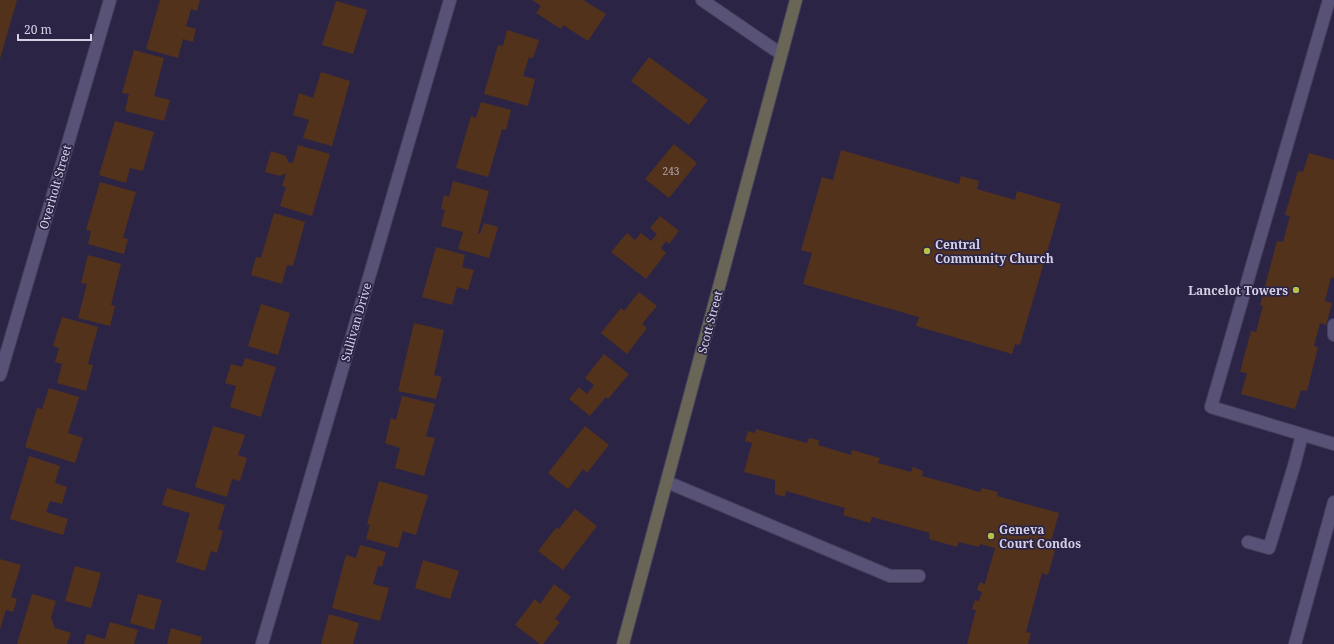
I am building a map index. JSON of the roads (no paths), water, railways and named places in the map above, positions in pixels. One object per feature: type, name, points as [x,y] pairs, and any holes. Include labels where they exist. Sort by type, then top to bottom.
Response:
[{"type":"main road","name":"Scott Street","points":[[623,644],[796,0]]},
{"type":"street","name":"Overholt Street","points":[[0,375],[110,0]]},
{"type":"street","name":"Sullivan Drive","points":[[262,644],[450,0]]},
{"type":"street","points":[[702,0],[781,54]]},
{"type":"street","points":[[1330,0],[1211,407],[1334,444]]},
{"type":"street","points":[[1334,325],[1334,335]]},
{"type":"street","points":[[1248,542],[1269,548],[1302,435]]},
{"type":"street","points":[[667,482],[890,576],[919,576]]},
{"type":"street","points":[[1295,644],[1334,502]]},
{"type":"place","name":"Central Community Church","points":[[927,251]]},
{"type":"place","name":"Lancelot Towers","points":[[1296,290]]},
{"type":"place","name":"Geneva Court Condos","points":[[991,536]]}]
